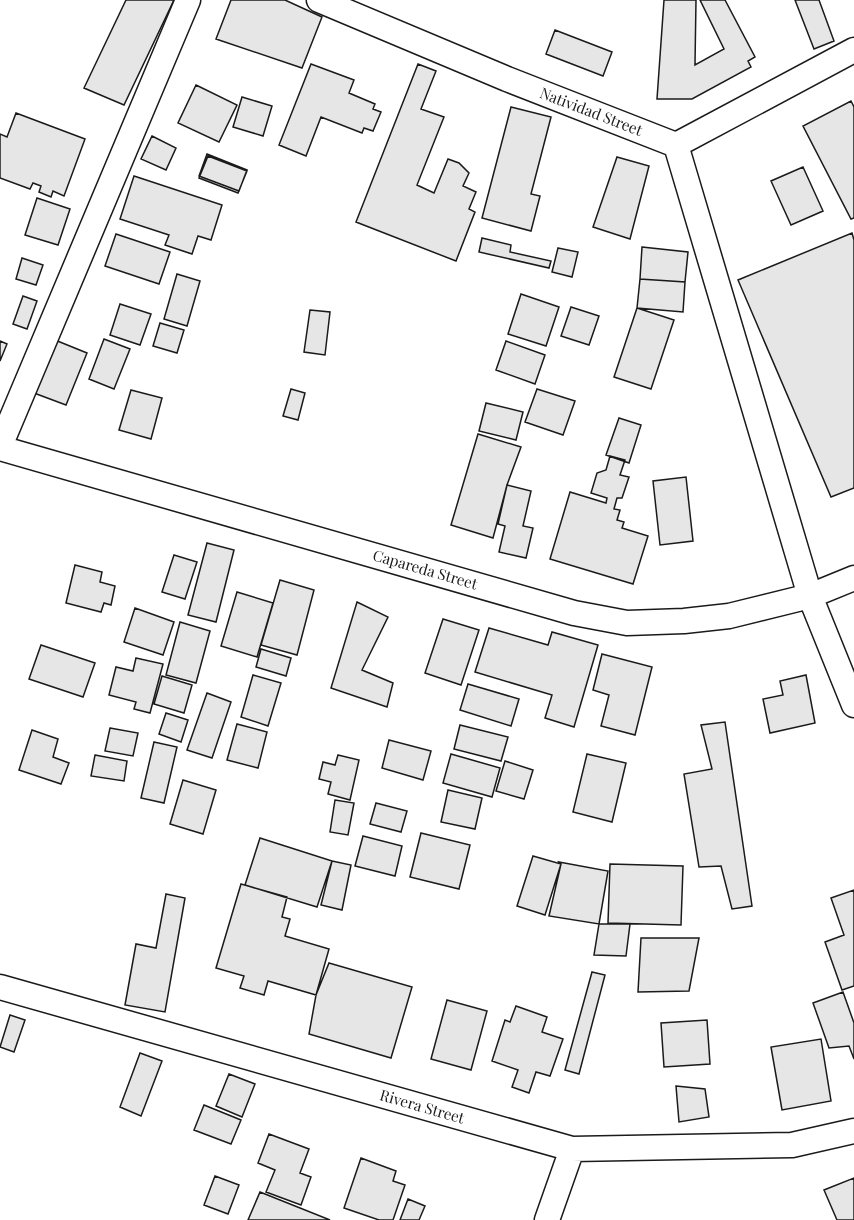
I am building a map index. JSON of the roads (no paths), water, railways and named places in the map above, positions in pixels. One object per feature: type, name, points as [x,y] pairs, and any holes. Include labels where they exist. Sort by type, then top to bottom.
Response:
[{"type":"street","points":[[0,447],[189,0]]},
{"type":"street","name":"Natividad Street","points":[[319,0],[507,79],[676,145]]},
{"type":"street","points":[[854,50],[676,145],[810,596],[854,705]]},
{"type":"street","name":"Capareda Street","points":[[0,447],[564,610],[627,623],[684,621],[729,616],[810,596],[854,578]]},
{"type":"street","name":"Rivera Street","points":[[0,987],[572,1149],[792,1145],[854,1131]]},
{"type":"street","points":[[547,1220],[572,1149]]}]
